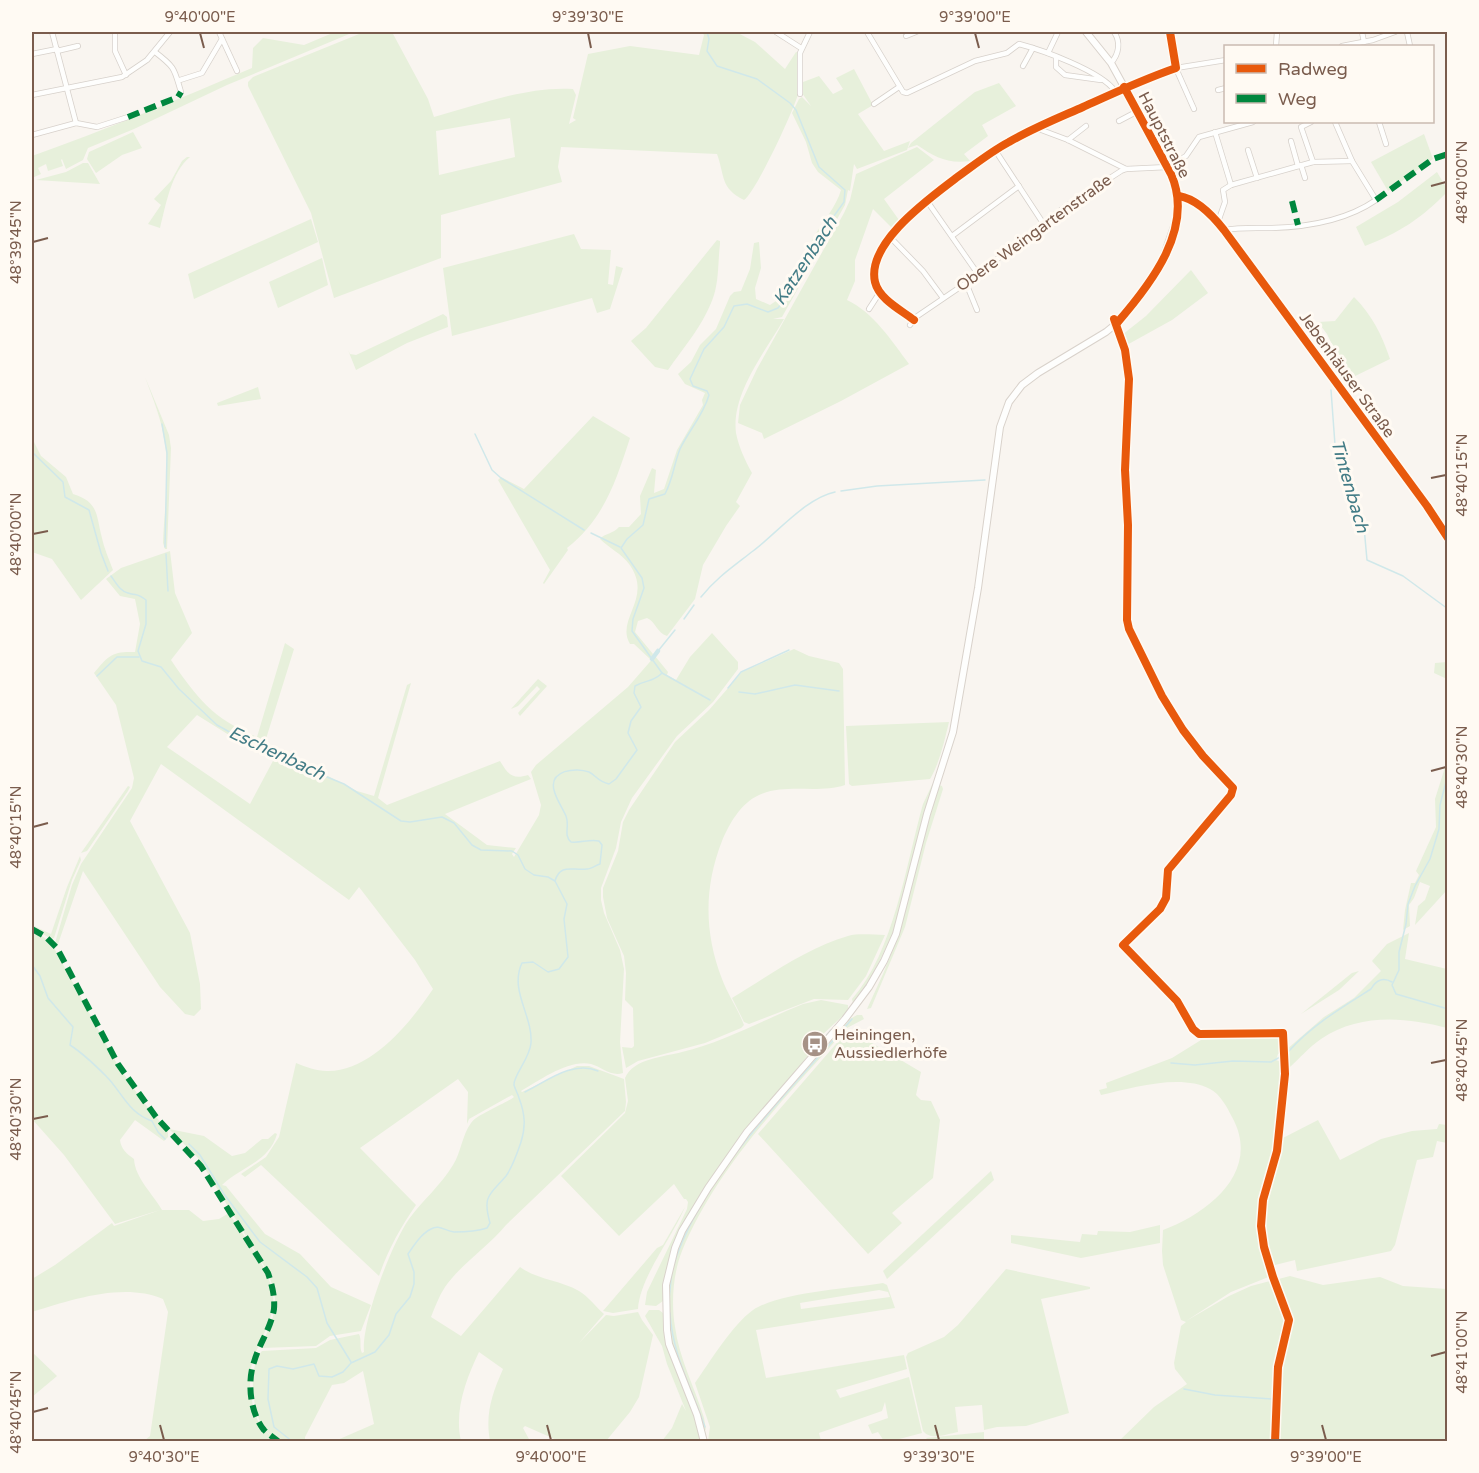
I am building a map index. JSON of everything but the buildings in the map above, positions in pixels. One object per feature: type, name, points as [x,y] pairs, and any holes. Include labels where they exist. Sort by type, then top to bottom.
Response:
[{"type":"main road","name":"Hauptstraße","points":[[1086,32],[1111,63],[1168,167],[1179,196]]},
{"type":"main road","name":"Jebenhäuser Straße","points":[[1179,196],[1188,198],[1218,222],[1448,537]]},
{"type":"main road","points":[[704,1442],[697,1415],[669,1344],[666,1285],[675,1248],[682,1231],[708,1188],[747,1132],[845,1019],[869,987],[884,961],[896,934],[927,814],[953,732],[978,588],[1000,427],[1009,402],[1023,385],[1038,373],[1106,332],[1142,294],[1163,259],[1178,215],[1179,196]]},
{"type":"street","points":[[52,32],[76,123]]},
{"type":"street","points":[[115,32],[113,43],[115,51],[126,75]]},
{"type":"street","points":[[32,95],[126,75],[155,52],[170,32]]},
{"type":"street","points":[[219,32],[237,71]]},
{"type":"street","points":[[776,32],[801,48]]},
{"type":"street","points":[[800,94],[801,48],[810,32]]},
{"type":"street","points":[[867,32],[899,87],[907,93],[975,62],[1007,53],[1019,44],[1048,52],[1056,58],[1095,74],[1112,86],[1115,91]]},
{"type":"street","points":[[906,36],[916,32]]},
{"type":"street","points":[[1048,52],[1058,32]]},
{"type":"street","points":[[1111,63],[1119,44],[1114,32]]},
{"type":"street","points":[[1170,32],[1176,68],[1194,109]]},
{"type":"street","points":[[1362,32],[1364,42]]},
{"type":"street","points":[[1350,45],[1395,32]]},
{"type":"street","points":[[180,80],[202,73],[222,39]]},
{"type":"street","points":[[32,54],[78,46]]},
{"type":"street","points":[[1023,66],[1033,48]]},
{"type":"street","points":[[155,52],[173,65],[180,80],[182,92]]},
{"type":"street","points":[[1056,58],[1056,67],[1065,75],[1102,80]]},
{"type":"street","points":[[914,320],[880,292],[874,274],[879,256],[890,237],[907,217],[995,150],[1035,128],[1124,87],[1176,68],[1224,60]]},
{"type":"street","points":[[874,104],[899,87]]},
{"type":"street","points":[[1218,90],[1224,88]]},
{"type":"street","name":"Hauptstraße","points":[[1119,121],[1138,111]]},
{"type":"street","points":[[32,135],[76,123],[97,127],[128,117]]},
{"type":"street","points":[[1168,167],[1186,156],[1199,137],[1243,123]]},
{"type":"street","points":[[1308,123],[1301,126],[1313,162]]},
{"type":"street","points":[[1224,230],[1310,224],[1354,211],[1376,200],[1352,161],[1335,123]]},
{"type":"street","points":[[1379,123],[1386,144]]},
{"type":"street","points":[[1068,140],[1086,126]]},
{"type":"street","points":[[1035,128],[1068,140],[1126,169]]},
{"type":"street","points":[[1215,132],[1231,185]]},
{"type":"street","points":[[1291,141],[1305,178]]},
{"type":"street","points":[[995,150],[1043,223]]},
{"type":"street","points":[[1248,150],[1257,178]]},
{"type":"street","points":[[1218,222],[1225,202],[1223,190],[1231,185],[1313,162],[1352,161]]},
{"type":"street","name":"Obere Weingartenstraße","points":[[910,325],[1065,207],[1126,169],[1168,167]]},
{"type":"street","points":[[952,236],[1019,186]]},
{"type":"street","points":[[927,201],[978,274]]},
{"type":"street","points":[[890,237],[923,271],[943,298]]},
{"type":"street","points":[[966,284],[977,310]]},
{"type":"street","points":[[869,309],[880,292]]},
{"type":"green space","points":[[335,32],[354,32],[227,85],[88,148],[83,160],[66,169],[62,159],[63,166],[48,171],[46,164],[38,168],[41,174],[32,178],[32,156],[170,103],[252,68],[253,48],[263,38],[304,45]]},
{"type":"green space","points":[[364,32],[392,32],[428,99],[434,117],[520,93],[573,89],[576,95],[569,124],[576,120],[573,118],[588,54],[630,46],[699,55],[704,35],[702,32],[736,32],[755,42],[785,69],[796,52],[800,53],[799,91],[796,100],[757,183],[744,200],[731,191],[724,181],[717,154],[561,147],[558,167],[562,182],[441,215],[441,258],[334,298],[311,213],[248,86],[248,82],[253,77]],"holes":[[[510,118],[515,157],[439,175],[436,131]]]},
{"type":"green space","points":[[854,69],[873,105],[858,114],[884,151],[910,141],[907,150],[857,169],[854,164],[850,191],[848,190],[845,205],[782,317],[773,319],[784,319],[744,388],[736,418],[739,444],[752,473],[736,502],[740,506],[703,565],[695,599],[667,636],[647,618],[638,621],[635,632],[653,654],[650,659],[634,644],[630,644],[627,635],[627,626],[638,587],[636,576],[626,560],[600,539],[619,527],[629,527],[641,514],[640,496],[652,468],[656,470],[654,493],[664,489],[677,450],[703,405],[702,400],[705,393],[685,384],[678,374],[691,362],[700,345],[716,329],[730,296],[734,292],[741,291],[750,269],[754,243],[759,242],[761,268],[755,288],[756,299],[770,305],[779,299],[792,282],[810,244],[836,202],[841,190],[818,172],[812,163],[806,142],[792,113],[802,97],[811,106],[802,93],[803,82],[819,76],[833,94],[843,89],[836,78]]},
{"type":"green space","points":[[999,83],[1016,106],[982,125],[988,136],[964,154],[970,161],[942,159],[917,145],[908,148],[911,143],[975,92]]},
{"type":"green space","points":[[133,132],[142,148],[122,155],[96,173],[87,159],[89,152]]},
{"type":"green space","points":[[1424,134],[1433,159],[1388,191],[1371,162]]},
{"type":"green space","points":[[917,147],[934,160],[884,199],[899,220],[893,229],[873,209],[855,260],[855,281],[847,300],[874,319],[909,364],[764,439],[762,433],[738,423],[740,405],[757,369],[844,213],[850,200],[856,174]]},
{"type":"green space","points":[[190,157],[178,171],[174,180],[160,228],[148,224],[161,205],[154,199],[171,181],[182,161]]},
{"type":"green space","points":[[83,163],[88,163],[100,184],[36,180],[66,172]]},
{"type":"green space","points":[[1437,172],[1447,192],[1409,224],[1365,246],[1356,227],[1398,202]]},
{"type":"green space","points":[[311,219],[318,242],[194,299],[188,274]]},
{"type":"green space","points":[[574,234],[581,249],[611,250],[608,284],[613,285],[616,266],[623,268],[610,309],[597,313],[592,298],[452,336],[443,268]]},
{"type":"green space","points":[[717,240],[720,244],[717,283],[710,305],[694,334],[668,370],[655,367],[631,341],[646,328]]},
{"type":"green space","points":[[322,258],[328,285],[278,308],[269,282]]},
{"type":"green space","points":[[1191,270],[1208,293],[1172,320],[1125,346],[1122,335],[1146,316]]},
{"type":"green space","points":[[1354,297],[1376,326],[1390,359],[1349,379],[1327,334],[1318,322],[1335,321]]},
{"type":"green space","points":[[443,314],[447,317],[448,327],[407,343],[356,370],[348,350],[350,354],[356,355]]},
{"type":"green space","points":[[145,377],[169,435],[171,448],[167,549],[163,543],[167,481],[164,435]]},
{"type":"green space","points":[[258,387],[261,399],[218,406],[217,403]]},
{"type":"green space","points":[[593,416],[630,438],[614,484],[600,512],[580,537],[567,548],[568,550],[544,584],[550,570],[498,480],[501,477],[524,489]]},
{"type":"green space","points":[[32,438],[41,456],[66,477],[73,494],[88,501],[97,516],[104,546],[113,570],[81,600],[52,559],[32,552]]},
{"type":"green space","points":[[170,551],[175,593],[192,633],[171,660],[189,686],[217,715],[257,737],[285,643],[294,649],[265,742],[357,791],[374,796],[407,685],[411,683],[378,798],[387,805],[500,761],[511,775],[518,777],[528,775],[531,779],[445,814],[487,845],[516,848],[512,854],[514,857],[539,815],[541,805],[531,772],[536,765],[628,687],[655,656],[668,672],[667,675],[676,680],[690,657],[712,633],[738,662],[738,669],[713,702],[677,736],[632,798],[621,822],[616,848],[601,888],[604,913],[620,950],[624,969],[620,1042],[623,1073],[611,1073],[591,1064],[582,1063],[564,1067],[521,1091],[577,1066],[589,1066],[624,1079],[625,1111],[459,1270],[443,1290],[431,1317],[461,1336],[520,1267],[534,1275],[579,1291],[604,1314],[579,1343],[606,1315],[638,1312],[653,1335],[639,1397],[630,1412],[606,1441],[559,1441],[525,1426],[523,1428],[530,1441],[490,1441],[488,1422],[491,1404],[503,1369],[479,1352],[462,1395],[459,1418],[461,1441],[335,1441],[374,1424],[363,1371],[344,1383],[332,1385],[305,1441],[281,1441],[266,1431],[261,1424],[255,1403],[253,1379],[257,1358],[262,1351],[316,1348],[330,1340],[359,1334],[361,1351],[364,1352],[364,1339],[372,1304],[386,1264],[402,1230],[453,1165],[471,1123],[479,1116],[514,1097],[512,1095],[469,1119],[467,1124],[468,1092],[458,1079],[360,1148],[416,1205],[395,1239],[379,1276],[261,1165],[245,1177],[241,1174],[266,1157],[279,1137],[296,1063],[315,1070],[327,1071],[343,1069],[359,1063],[388,1043],[401,1030],[433,989],[415,960],[359,887],[349,900],[161,764],[130,821],[190,933],[200,984],[201,1009],[194,1016],[185,1014],[160,987],[83,871],[57,947],[55,943],[72,885],[81,864],[132,788],[134,778],[116,705],[94,673],[111,656],[121,652],[135,652],[140,624],[135,599],[120,596],[106,579],[121,568]],"holes":[[[197,715],[245,745],[263,750],[274,759],[250,804],[167,747]]]},
{"type":"green space","points":[[794,649],[809,656],[839,663],[843,669],[845,785],[824,789],[769,791],[747,803],[736,815],[725,834],[716,858],[708,910],[716,961],[724,985],[744,1025],[705,1043],[638,1061],[626,1068],[622,1047],[632,1048],[634,1046],[633,1008],[625,1000],[624,956],[607,918],[603,897],[603,888],[618,851],[623,822],[675,742],[709,710],[742,672]]},
{"type":"green space","points":[[1447,662],[1447,679],[1434,673],[1435,663]]},
{"type":"green space","points":[[538,679],[547,686],[520,716],[518,713],[540,689],[537,686],[518,706],[511,709]]},
{"type":"green space","points":[[949,722],[939,759],[930,779],[852,786],[849,784],[846,726]]},
{"type":"green space","points":[[1447,761],[1447,890],[1415,925],[1418,906],[1425,900],[1430,886],[1420,882],[1409,905],[1410,926],[1403,930],[1411,883],[1415,883],[1419,875],[1416,871],[1436,827],[1435,799]]},
{"type":"green space","points":[[934,784],[892,936],[870,980],[853,1003],[852,999],[866,980],[888,932],[897,906],[923,804]]},
{"type":"green space","points":[[939,785],[943,789],[926,843],[905,927],[871,1008],[867,1009],[893,949]]},
{"type":"green space","points":[[128,786],[130,787],[128,791],[87,851],[81,853]]},
{"type":"green space","points":[[80,856],[81,860],[72,880],[54,938],[51,939],[32,925],[51,934]]},
{"type":"green space","points":[[32,931],[45,938],[53,946],[117,1064],[141,1099],[168,1131],[168,1137],[164,1141],[135,1120],[120,1140],[125,1151],[134,1159],[145,1186],[162,1210],[189,1210],[203,1221],[219,1219],[229,1213],[266,1273],[273,1294],[272,1313],[254,1359],[250,1372],[250,1384],[257,1418],[267,1433],[278,1441],[144,1441],[150,1436],[168,1312],[163,1299],[147,1294],[114,1292],[80,1298],[32,1312],[32,1279],[112,1223],[114,1226],[160,1210],[115,1224],[64,1155],[32,1119]]},
{"type":"green space","points":[[1409,933],[1405,959],[1447,969],[1447,1028],[1415,1021],[1367,1021],[1351,1025],[1321,1039],[1290,1067],[1287,1067],[1286,1050],[1324,1017],[1354,998],[1381,971],[1372,961],[1387,944]]},
{"type":"green space","points":[[885,935],[866,976],[848,1000],[814,999],[749,1024],[744,1022],[732,998],[774,972],[818,947],[848,936]]},
{"type":"green space","points":[[1359,971],[1339,990],[1301,1014],[1352,973]]},
{"type":"green space","points":[[821,1000],[848,1005],[848,1011],[821,1036],[795,1074],[744,1133],[674,1245],[666,1274],[663,1301],[656,1306],[645,1305],[647,1292],[687,1209],[688,1202],[674,1184],[619,1236],[561,1176],[625,1113],[628,1101],[625,1078],[635,1066],[650,1059],[713,1043],[803,1004]]},
{"type":"green space","points":[[862,1015],[864,1019],[847,1028],[755,1133],[734,1161],[714,1190],[682,1251],[674,1288],[675,1327],[680,1350],[704,1418],[706,1430],[674,1352],[671,1339],[668,1297],[677,1249],[696,1212],[733,1156],[850,1019]]},
{"type":"green space","points":[[850,1030],[921,1072],[916,1095],[921,1100],[931,1101],[940,1120],[933,1178],[892,1213],[902,1223],[868,1254],[758,1134]]},
{"type":"green space","points":[[1236,1034],[1281,1034],[1283,1053],[1278,1054],[1276,1060],[1281,1062],[1281,1070],[1284,1071],[1277,1132],[1272,1168],[1259,1222],[1261,1242],[1271,1276],[1231,1292],[1186,1321],[1251,1286],[1290,1276],[1323,1285],[1380,1277],[1403,1286],[1447,1289],[1447,1441],[1119,1441],[1154,1407],[1187,1384],[1175,1369],[1174,1363],[1181,1326],[1186,1322],[1181,1320],[1163,1265],[1163,1230],[1197,1213],[1226,1187],[1235,1172],[1240,1155],[1240,1137],[1220,1097],[1214,1091],[1198,1084],[1156,1083],[1101,1095],[1099,1090],[1107,1088],[1106,1083],[1172,1058],[1201,1040],[1236,1038]]},
{"type":"green space","points":[[1318,1120],[1340,1160],[1381,1139],[1412,1131],[1437,1129],[1439,1124],[1447,1125],[1447,1143],[1437,1141],[1433,1157],[1417,1160],[1395,1245],[1391,1251],[1297,1271],[1295,1260],[1271,1266],[1261,1225],[1263,1203],[1274,1170],[1279,1140]]},
{"type":"green space","points":[[169,1129],[204,1136],[232,1156],[245,1153],[262,1139],[268,1139],[275,1133],[277,1134],[268,1151],[261,1158],[222,1185],[226,1186],[265,1234],[300,1254],[331,1287],[371,1305],[361,1331],[330,1336],[316,1346],[262,1348],[273,1317],[275,1303],[274,1290],[266,1269],[199,1159]]},
{"type":"green space","points":[[991,1171],[994,1180],[887,1279],[883,1271]]},
{"type":"green space","points":[[685,1207],[644,1284],[638,1309],[613,1313],[603,1311],[657,1248],[663,1245]]},
{"type":"green space","points":[[1160,1225],[1160,1243],[1081,1258],[1011,1243],[1011,1235],[1080,1242],[1082,1234],[1097,1235],[1098,1231],[1130,1232]]},
{"type":"green space","points":[[1006,1269],[1090,1287],[1090,1289],[1041,1299],[1069,1413],[1026,1426],[984,1430],[982,1405],[955,1407],[958,1432],[930,1436],[923,1431],[906,1357],[908,1353],[944,1337],[958,1325]]},
{"type":"green space","points":[[883,1283],[887,1285],[895,1308],[756,1330],[766,1378],[904,1355],[907,1369],[836,1390],[840,1398],[909,1377],[922,1433],[888,1442],[884,1441],[878,1432],[872,1434],[868,1425],[888,1418],[885,1402],[882,1411],[819,1433],[821,1441],[708,1441],[710,1427],[695,1383],[745,1316],[765,1304],[780,1299]],"holes":[[[879,1290],[888,1292],[890,1297],[801,1309],[800,1303]]]},
{"type":"green space","points":[[649,1310],[659,1310],[663,1313],[665,1333],[702,1441],[662,1441],[672,1428],[682,1404],[686,1411],[662,1346],[645,1316]]},
{"type":"green space","points":[[32,1352],[57,1376],[32,1397]]},
{"type":"green space","points":[[984,1432],[984,1441],[929,1441],[926,1438]]},
{"type":"waterway","name":"Katzenbach","points":[[555,881],[557,875],[564,870],[589,869],[600,864],[602,845],[599,841],[592,840],[571,842],[567,833],[566,816],[554,790],[556,778],[559,774],[577,770],[589,772],[609,784],[616,779],[637,750],[628,733],[631,721],[641,707],[634,693],[635,686],[656,678],[662,673],[632,631],[633,619],[644,588],[642,578],[621,548],[627,539],[643,525],[649,499],[665,494],[680,449],[706,403],[709,395],[707,391],[693,386],[690,379],[704,349],[724,327],[734,306],[747,304],[768,312],[778,308],[810,259],[821,234],[844,202],[845,190],[819,167],[796,110],[757,79],[717,66],[707,51],[709,39],[707,32]]},
{"type":"waterway","name":"Tintenbach","points":[[1331,390],[1335,445],[1364,527],[1367,560],[1403,576],[1448,609]]},
{"type":"waterway","points":[[162,424],[167,453],[165,547]]},
{"type":"waterway","points":[[475,434],[492,470],[501,478],[584,530]]},
{"type":"waterway","name":"Eschenbach","points":[[32,452],[63,482],[65,497],[89,510],[108,571]]},
{"type":"waterway","points":[[841,491],[877,486],[985,480]]},
{"type":"waterway","points":[[701,597],[719,578],[792,517],[813,501],[835,492]]},
{"type":"waterway","points":[[591,533],[620,547]]},
{"type":"waterway","points":[[166,554],[168,591]]},
{"type":"waterway","points":[[111,576],[123,590],[146,600],[146,624],[138,651],[142,661],[161,667],[179,689],[217,725],[244,740],[266,746],[293,763],[344,784],[401,821],[410,822],[442,817],[454,823],[472,845],[481,850],[512,851],[518,855],[525,869],[534,875],[548,877],[555,881],[567,904],[564,919],[568,957],[559,969],[548,972],[533,962],[522,963],[519,973],[518,983],[531,1033],[528,1055],[514,1081],[523,1109],[524,1131],[511,1168],[487,1201],[490,1223],[487,1228],[466,1232],[434,1228],[427,1231],[415,1243],[408,1254],[414,1272],[414,1284],[410,1297],[396,1314],[389,1335],[375,1352],[351,1363],[343,1372],[332,1377],[319,1376],[314,1364],[293,1369],[277,1366],[269,1369],[268,1399],[274,1427],[293,1442]]},
{"type":"waterway","points":[[684,619],[694,605]]},
{"type":"waterway","points":[[658,651],[675,630]]},
{"type":"waterway","points":[[728,688],[741,672],[789,650]]},
{"type":"waterway","points":[[652,659],[658,651]]},
{"type":"waterway","points":[[97,676],[117,657],[139,657]]},
{"type":"waterway","points":[[662,673],[710,700]]},
{"type":"waterway","points":[[739,692],[755,694],[795,685],[839,691]]},
{"type":"waterway","name":"Tintenbach","points":[[1448,774],[1440,805],[1439,829],[1430,859],[1408,904],[1399,952],[1399,970],[1392,985],[1396,994],[1448,1009]]},
{"type":"waterway","points":[[32,965],[40,976],[48,998],[73,1027],[70,1045],[112,1082],[137,1113],[152,1121],[165,1139]]},
{"type":"waterway","points":[[1288,1052],[1317,1025],[1371,989],[1375,983],[1383,980],[1392,982]]},
{"type":"waterway","points":[[673,1267],[686,1233],[704,1199],[726,1167],[776,1104],[852,1019]]},
{"type":"waterway","points":[[824,1038],[831,1030]]},
{"type":"waterway","points":[[1171,1063],[1195,1065],[1233,1061],[1271,1062],[1282,1056],[1273,1156]]},
{"type":"waterway","points":[[525,1092],[570,1070],[589,1068],[598,1071]]},
{"type":"waterway","points":[[189,1144],[200,1155],[224,1194],[260,1242],[307,1277],[317,1288],[327,1323],[351,1362]]},
{"type":"waterway","points":[[669,1299],[672,1271]]},
{"type":"waterway","points":[[670,1313],[674,1342],[705,1427]]},
{"type":"waterway","points":[[1184,1389],[1215,1395],[1272,1399]]},
{"type":"marked path","points":[[128,117],[178,97],[181,92]]},
{"type":"marked path","points":[[1376,200],[1433,159],[1448,154]]},
{"type":"marked path","points":[[1292,201],[1298,225]]},
{"type":"marked path","points":[[32,929],[46,937],[57,948],[118,1064],[156,1117],[201,1166],[268,1273],[273,1291],[274,1309],[254,1362],[250,1388],[259,1423],[279,1442]]},
{"type":"cycle path","points":[[914,320],[886,299],[875,282],[875,267],[880,252],[902,223],[945,187],[1002,146],[1046,123],[1176,68],[1170,32]]},
{"type":"cycle path","points":[[1117,323],[1143,291],[1166,254],[1177,215],[1177,194],[1171,174],[1124,87]]},
{"type":"cycle path","points":[[1179,196],[1198,204],[1224,230],[1427,506],[1448,538]]},
{"type":"cycle path","points":[[1114,319],[1125,350],[1129,379],[1125,470],[1129,629],[1162,696],[1183,730],[1203,756],[1233,788],[1231,795],[1168,870],[1166,898],[1160,909],[1123,945],[1177,1001],[1193,1029],[1199,1034],[1283,1033],[1285,1074],[1277,1151],[1263,1200],[1261,1226],[1264,1247],[1289,1320],[1278,1367],[1275,1442]]},
{"type":"place","name":"Heiningen, Aussiedlerhöfe","points":[[815,1044]]}]
